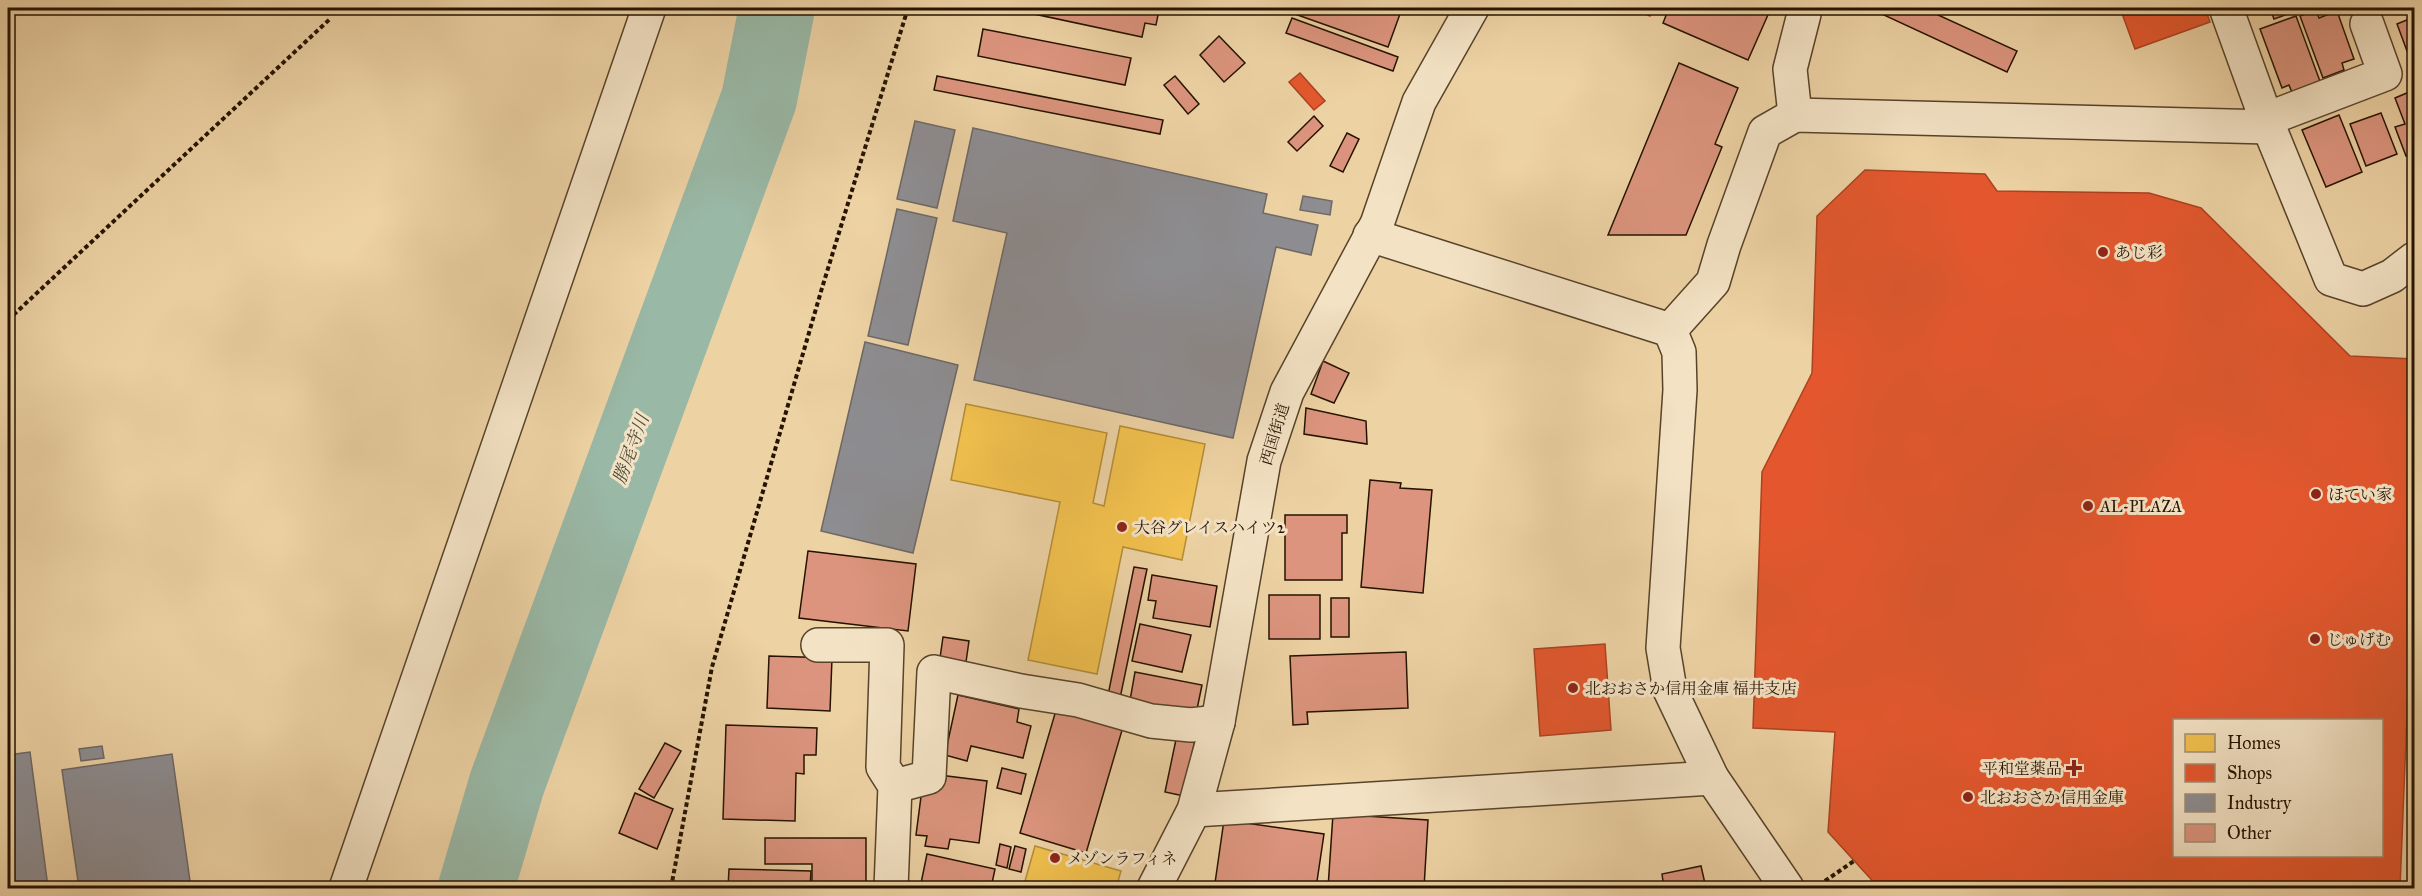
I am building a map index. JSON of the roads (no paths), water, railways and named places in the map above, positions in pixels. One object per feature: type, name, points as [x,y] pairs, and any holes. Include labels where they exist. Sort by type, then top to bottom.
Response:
[{"type":"street","points":[[345,888],[649,8]]},
{"type":"street","name":"西国街道","points":[[1154,888],[1194,810],[1218,722],[1264,460],[1287,392],[1377,224],[1419,102],[1472,8]]},
{"type":"street","points":[[1795,115],[1790,69],[1804,14],[1802,8]]},
{"type":"street","points":[[2226,8],[2268,123],[2331,279],[2363,289],[2392,276],[2415,259]]},
{"type":"street","points":[[1670,330],[1713,282],[1765,132],[1795,115],[2268,123],[2385,74],[2367,24]]},
{"type":"street","points":[[1370,235],[1670,330],[1680,352],[1680,390],[1663,648],[1670,690],[1712,778],[1787,888]]},
{"type":"street","points":[[818,645],[887,645],[883,767],[895,786],[891,888]]},
{"type":"street","points":[[895,786],[929,777],[934,672],[1021,691],[1078,700],[1151,721],[1191,725],[1218,722]]},
{"type":"street","points":[[1194,810],[1712,778]]},
{"type":"waterway","name":"勝尾寺川","points":[[476,888],[507,783],[759,99],[777,8]]},
{"type":"place","name":"あじ彩","points":[[2103,252]]},
{"type":"place","name":"ほてい家","points":[[2316,494]]},
{"type":"place","name":"AL-PLAZA","points":[[2088,506]]},
{"type":"place","name":"大谷グレイスハイツ2","points":[[1122,527]]},
{"type":"place","name":"じゅげむ","points":[[2315,639]]},
{"type":"place","name":"北おおさか信用金庫 福井支店","points":[[1573,688]]},
{"type":"place","name":"平和堂薬品","points":[[2074,768]]},
{"type":"place","name":"北おおさか信用金庫","points":[[1968,797]]},
{"type":"place","name":"メゾンラフィネ","points":[[1055,858]]}]
